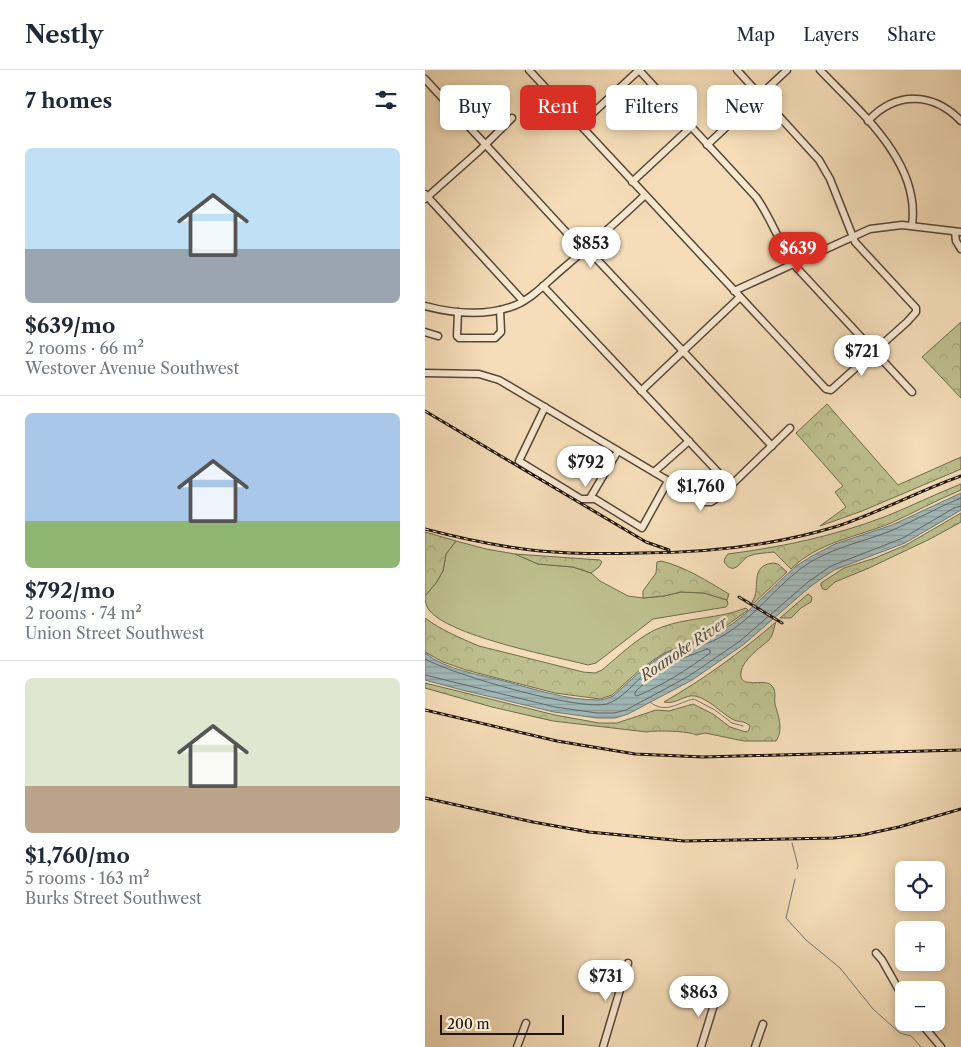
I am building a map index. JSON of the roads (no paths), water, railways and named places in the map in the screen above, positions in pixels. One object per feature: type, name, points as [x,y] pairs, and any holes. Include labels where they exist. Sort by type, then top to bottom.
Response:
[{"type":"street","points":[[529,70],[543,85]]},
{"type":"street","points":[[596,110],[639,70],[653,85]]},
{"type":"street","points":[[737,70],[751,85]]},
{"type":"street","points":[[771,85],[787,70]]},
{"type":"street","points":[[821,70],[892,150],[903,171],[912,203],[912,225]]},
{"type":"street","points":[[425,79],[567,233],[585,250],[590,252],[772,446]]},
{"type":"street","points":[[868,121],[879,111],[893,103],[913,99],[928,100],[939,104],[961,121]]},
{"type":"street","points":[[512,118],[426,197],[523,301]]},
{"type":"street","points":[[585,130],[823,386],[829,390],[834,389],[897,331],[916,312],[917,308],[857,245],[826,170],[812,151],[782,119]]},
{"type":"street","points":[[632,182],[688,130]]},
{"type":"street","points":[[694,130],[759,202],[794,264],[911,392]]},
{"type":"street","points":[[707,145],[723,130]]},
{"type":"street","points":[[425,306],[458,312],[480,313],[501,310],[523,301],[585,250],[645,195]]},
{"type":"street","points":[[734,291],[852,236],[879,226],[912,225],[958,232],[956,241],[961,249]]},
{"type":"street","points":[[543,286],[731,486]]},
{"type":"street","points":[[641,391],[740,297]]},
{"type":"street","points":[[458,312],[457,336],[459,338],[495,338],[501,332],[501,310]]},
{"type":"street","points":[[425,332],[438,336]]},
{"type":"street","points":[[425,373],[479,374],[499,380],[704,502],[714,500],[731,486],[791,428]]},
{"type":"street","points":[[545,407],[519,461],[581,499],[595,499],[642,528],[668,480]]},
{"type":"street","points":[[654,472],[689,441]]},
{"type":"street","points":[[590,498],[618,451]]},
{"type":"street","points":[[876,952],[895,983]]},
{"type":"street","points":[[603,1047],[628,963]]},
{"type":"street","points":[[701,1047],[717,995]]},
{"type":"street","points":[[517,1047],[526,1023]]},
{"type":"street","points":[[755,1047],[763,1024]]},
{"type":"street","points":[[928,1031],[941,1047]]},
{"type":"water","name":"Roanoke River","points":[[961,493],[961,510],[905,543],[834,570],[811,586],[743,645],[692,680],[628,714],[615,718],[597,718],[554,712],[425,680],[425,653],[443,664],[473,674],[550,694],[586,700],[600,700],[613,696],[643,669],[664,654],[716,634],[732,624],[796,566],[812,556],[835,544],[892,525]]},
{"type":"waterway","points":[[650,702],[656,706],[667,708],[694,699],[715,710],[732,723],[743,726]]},
{"type":"waterway","points":[[792,843],[798,866],[797,869]]},
{"type":"waterway","points":[[795,879],[786,918],[806,940],[840,968],[873,1009],[900,1033],[911,1036],[921,1047]]},
{"type":"railway","points":[[425,411],[646,542],[669,550]]},
{"type":"railway","points":[[425,529],[496,545],[552,552],[614,554],[715,550],[789,539],[838,526],[961,476]]},
{"type":"railway","points":[[739,597],[782,623]]},
{"type":"railway","points":[[425,710],[557,741],[635,754],[703,757],[961,750]]},
{"type":"railway","points":[[425,798],[533,822],[589,832],[684,841],[834,838],[862,835],[899,827],[961,809]]}]
